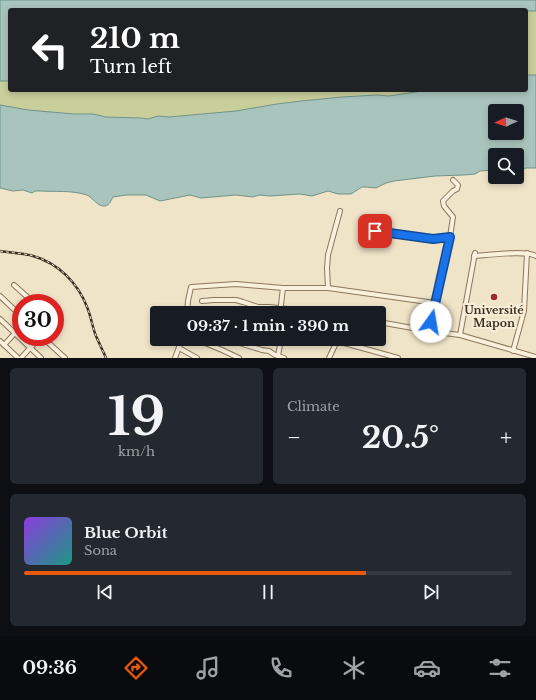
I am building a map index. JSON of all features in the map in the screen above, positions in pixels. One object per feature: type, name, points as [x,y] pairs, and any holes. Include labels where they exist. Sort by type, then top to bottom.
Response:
[{"type":"street","points":[[429,331],[453,217],[444,206],[443,201],[452,191],[457,189],[458,185],[453,180]]},
{"type":"street","points":[[328,288],[328,255],[340,211]]},
{"type":"street","points":[[375,231],[433,239],[450,237]]},
{"type":"street","points":[[513,350],[524,311],[527,253]]},
{"type":"street","points":[[460,335],[475,255],[527,253],[536,256]]},
{"type":"street","points":[[188,306],[191,287],[238,284],[283,288],[328,288],[435,303]]},
{"type":"street","points":[[14,285],[24,294]]},
{"type":"street","points":[[281,306],[283,288]]},
{"type":"street","points":[[0,296],[12,307]]},
{"type":"street","points":[[202,301],[236,300],[255,306]]},
{"type":"street","points":[[0,319],[12,331]]},
{"type":"street","points":[[386,323],[460,335],[536,357]]},
{"type":"street","points":[[4,345],[12,335]]},
{"type":"street","points":[[0,341],[20,358],[30,348],[41,358]]},
{"type":"street","points":[[52,346],[65,358]]},
{"type":"street","points":[[212,346],[238,358]]},
{"type":"street","points":[[246,346],[263,351],[269,351],[284,358]]},
{"type":"street","points":[[278,356],[280,346]]},
{"type":"street","points":[[330,358],[335,346]]},
{"type":"street","points":[[358,346],[398,358]]},
{"type":"street","points":[[175,358],[179,348],[197,358]]},
{"type":"green space","points":[[528,11],[536,11],[536,75],[528,76]]},
{"type":"green space","points":[[0,81],[8,81],[8,92],[416,92],[389,96],[377,95],[301,101],[236,111],[169,117],[158,116],[148,119],[106,117],[93,114],[43,112],[23,110],[0,105]]},
{"type":"water","points":[[0,0],[536,0],[536,11],[528,11],[528,8],[8,8],[8,81],[0,81]]},
{"type":"water","points":[[528,75],[536,75],[536,168],[524,168],[524,148],[488,148],[488,170],[480,171],[475,174],[435,176],[394,181],[376,188],[362,187],[351,194],[338,194],[328,191],[312,196],[300,194],[270,196],[259,195],[253,197],[236,195],[201,198],[190,195],[160,201],[146,195],[126,195],[113,197],[109,204],[105,206],[98,204],[87,195],[75,192],[35,191],[32,193],[23,190],[13,191],[0,188],[0,105],[28,110],[148,119],[158,116],[169,117],[236,111],[301,101],[377,95],[389,96],[416,92],[528,92]]},
{"type":"railway","points":[[0,251],[29,255],[42,259],[59,269],[73,282],[83,298],[96,336],[106,358]]},
{"type":"place","name":"Université Mapon","points":[[494,297]]},
{"type":"route","points":[[375,231],[433,239],[450,237],[431,322]]}]
